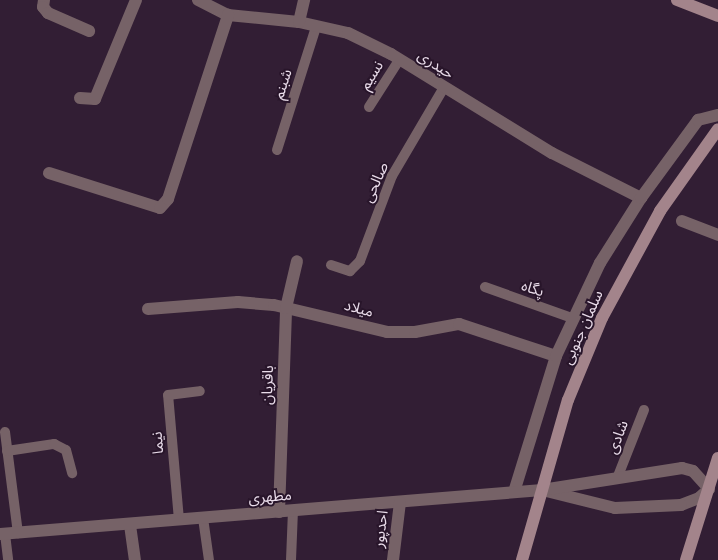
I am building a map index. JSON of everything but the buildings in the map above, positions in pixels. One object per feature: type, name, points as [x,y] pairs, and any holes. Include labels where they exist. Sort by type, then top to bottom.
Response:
[{"type":"main road","points":[[677,0],[718,16]]},
{"type":"main road","name":"سلمان جنوبی","points":[[522,560],[568,400],[602,318],[660,211],[718,129]]},
{"type":"main road","points":[[686,560],[718,458]]},
{"type":"street","points":[[44,0],[43,7],[48,13],[89,30]]},
{"type":"street","points":[[80,98],[95,99],[136,0]]},
{"type":"street","name":"حیدری","points":[[198,0],[228,15],[299,22],[348,33],[399,60],[552,153],[641,198]]},
{"type":"street","points":[[299,22],[304,0]]},
{"type":"street","points":[[49,173],[160,208],[168,199],[228,15]]},
{"type":"street","points":[[514,492],[556,356],[572,318],[600,263],[641,198],[698,120],[718,115]]},
{"type":"street","points":[[682,221],[718,235]]},
{"type":"street","name":"باقریان","points":[[279,512],[286,308],[297,262]]},
{"type":"street","name":"میلاد","points":[[148,309],[238,302],[286,308],[387,332],[416,332],[459,324],[556,356]]},
{"type":"street","name":"مطهری","points":[[8,534],[130,526],[179,520],[542,490],[618,476],[688,469],[701,477],[709,489],[690,502],[644,508],[590,504],[542,490]]},
{"type":"street","name":"احدپور","points":[[392,560],[400,502]]},
{"type":"street","points":[[130,526],[135,560]]},
{"type":"lane","name":"شبنم","points":[[277,150],[316,27]]},
{"type":"lane","name":"نسیم","points":[[369,107],[399,60]]},
{"type":"lane","name":"صالحی","points":[[331,265],[350,271],[360,260],[392,176],[443,88]]},
{"type":"lane","name":"پگاه","points":[[485,288],[572,318]]},
{"type":"lane","name":"نیما","points":[[179,520],[168,395],[200,391]]},
{"type":"lane","name":"شادی","points":[[618,476],[644,410]]},
{"type":"lane","points":[[5,432],[7,451],[8,560]]},
{"type":"lane","points":[[7,451],[54,444],[66,450],[72,473]]},
{"type":"lane","points":[[291,560],[293,511]]},
{"type":"lane","points":[[203,518],[209,560]]}]
